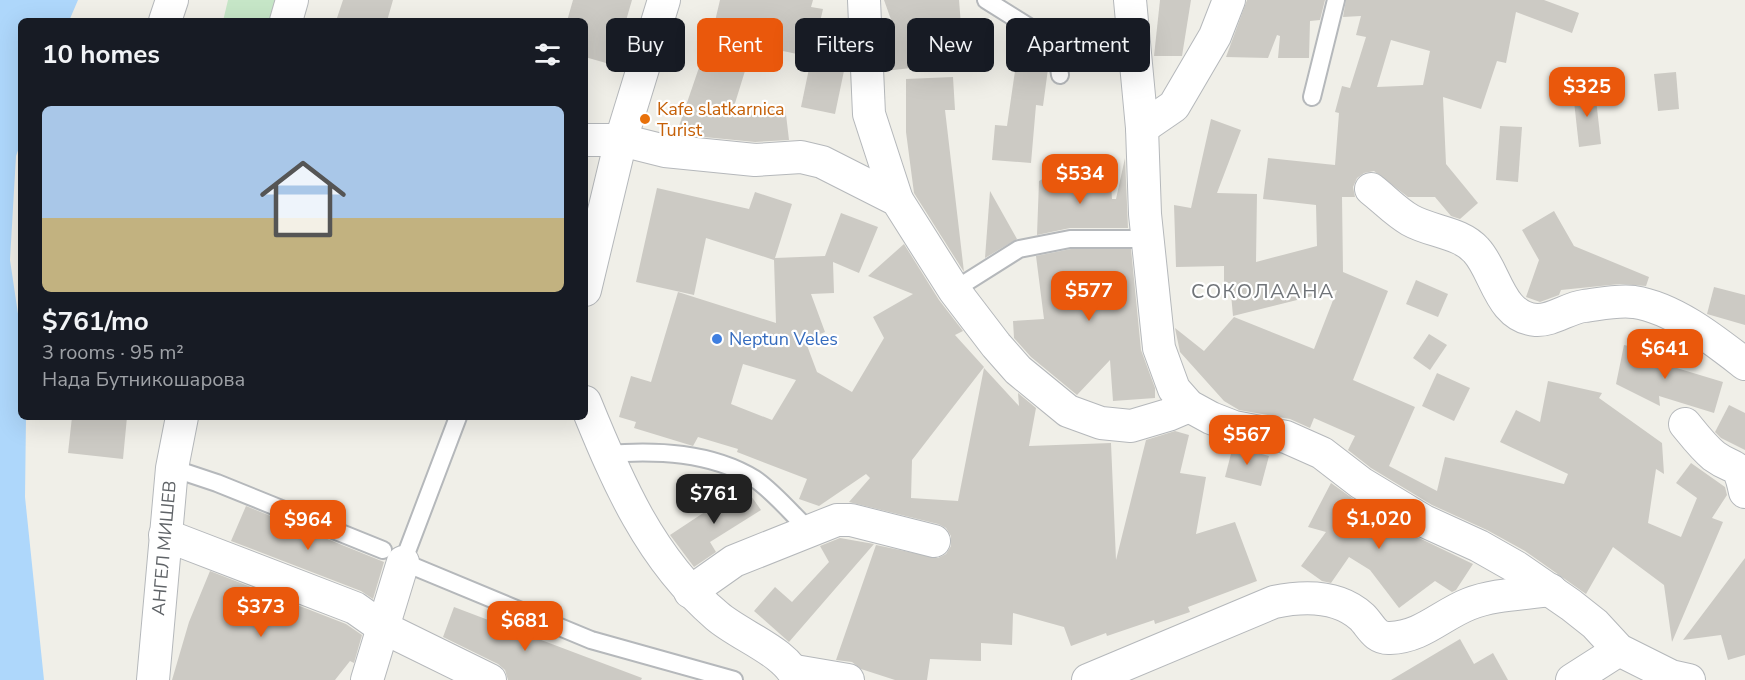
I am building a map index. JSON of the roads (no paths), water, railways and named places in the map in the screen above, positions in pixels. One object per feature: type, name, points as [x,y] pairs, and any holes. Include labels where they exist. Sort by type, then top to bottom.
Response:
[{"type":"street","points":[[166,18],[172,0]]},
{"type":"street","points":[[287,18],[292,0]]},
{"type":"street","points":[[588,278],[621,140],[664,0]]},
{"type":"street","points":[[864,0],[869,114],[897,200],[954,290],[1018,370],[1068,411],[1101,423],[1131,426],[1189,406]]},
{"type":"street","points":[[1130,0],[1142,128],[1148,239],[1159,348],[1174,389],[1189,406],[1234,428],[1286,437],[1322,453],[1361,483],[1424,521],[1498,556],[1551,590],[1595,624],[1618,650],[1671,676],[1689,680]]},
{"type":"street","points":[[1142,128],[1174,106],[1215,36],[1229,0]]},
{"type":"street","points":[[588,140],[621,140],[665,151],[744,159],[801,156],[831,166],[897,200]]},
{"type":"street","points":[[1371,189],[1409,219],[1431,230],[1468,242],[1482,258],[1498,293],[1517,312],[1535,320],[1552,317],[1576,307],[1635,302],[1655,309],[1712,338],[1745,364]]},
{"type":"street","points":[[588,409],[632,509],[653,545],[690,592],[719,618],[752,641],[768,648],[796,675],[848,680]]},
{"type":"street","name":"АНГЕЛ МИШЕВ","points":[[153,680],[172,468],[181,420]]},
{"type":"street","points":[[1685,424],[1715,456],[1735,465],[1741,472],[1745,492]]},
{"type":"street","points":[[690,592],[734,561],[809,530],[844,519],[934,541]]},
{"type":"street","points":[[165,535],[355,608],[382,627],[490,680]]},
{"type":"street","points":[[367,680],[382,627],[393,556]]},
{"type":"street","points":[[1088,680],[1274,602],[1313,598],[1343,605],[1361,616],[1379,636],[1400,638],[1431,627],[1468,604],[1486,599],[1551,590]]},
{"type":"street","points":[[1572,680],[1618,650]]},
{"type":"lane","points":[[986,0],[1034,30],[1057,52],[1060,75]]},
{"type":"lane","points":[[1312,97],[1336,0]]},
{"type":"lane","points":[[954,290],[1019,249],[1070,239],[1148,239]]},
{"type":"lane","points":[[393,556],[457,420]]},
{"type":"lane","points":[[606,454],[663,452],[731,468],[756,480],[809,530]]},
{"type":"lane","points":[[172,468],[217,483],[591,640],[734,680]]},
{"type":"water","points":[[0,0],[78,0],[70,18],[18,18],[18,150],[10,260],[18,314],[18,420],[26,420],[25,497],[44,680],[0,680]]},
{"type":"place","name":"Kafe slatkarnica Turist","points":[[645,119]]},
{"type":"place","name":"Neptun Veles","points":[[717,339]]},
{"type":"district","name":"СОКОЛААНА","points":[[1263,291]]}]
